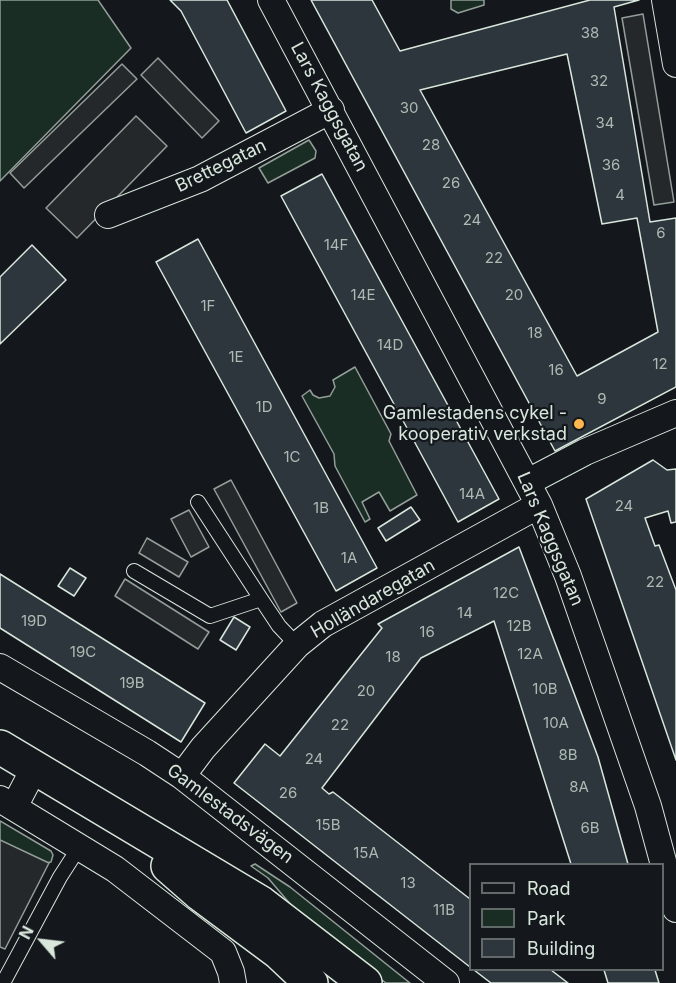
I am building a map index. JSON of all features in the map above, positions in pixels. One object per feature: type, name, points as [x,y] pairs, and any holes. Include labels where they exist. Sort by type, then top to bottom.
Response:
[{"type":"street","name":"Lars Kaggsgatan","points":[[271,0],[539,505],[568,576],[648,806],[663,863]]},
{"type":"street","points":[[665,0],[676,64]]},
{"type":"street","name":"Brettegatan","points":[[108,215],[200,179],[331,110]]},
{"type":"street","points":[[528,482],[585,452],[676,413]]},
{"type":"street","name":"Holländaregatan","points":[[182,776],[203,748],[297,645],[323,624],[539,505]]},
{"type":"street","name":"Gamlestadsvägen","points":[[0,667],[182,776],[446,983]]},
{"type":"street","points":[[0,747],[261,903],[365,983]]},
{"type":"street","points":[[35,767],[7,803],[115,868],[223,952],[233,983]]},
{"type":"street","points":[[101,808],[200,894],[278,952],[311,983]]},
{"type":"street","name":"Lars Kaggsgatan","points":[[664,865],[676,909]]},
{"type":"lane","points":[[198,502],[279,626],[297,645]]},
{"type":"lane","points":[[134,571],[210,616],[261,599]]},
{"type":"lane","points":[[3,983],[60,877],[80,846]]},
{"type":"green space","points":[[0,0],[98,0],[131,48],[0,181]]},
{"type":"green space","points":[[451,0],[484,0],[484,5],[458,13],[451,9]]},
{"type":"green space","points":[[309,140],[316,151],[315,158],[268,183],[259,168]]},
{"type":"green space","points":[[355,367],[391,434],[389,441],[417,495],[390,511],[379,492],[362,502],[370,519],[365,522],[335,466],[334,454],[302,396],[310,390],[319,398],[330,396],[335,387],[333,380]]},
{"type":"green space","points":[[0,821],[51,851],[53,855],[51,862],[46,863],[0,841]]},
{"type":"green space","points":[[255,864],[290,887],[410,983],[386,983],[334,944],[303,919],[268,878],[251,866]]},
{"type":"shaded area","points":[[643,14],[674,202],[654,205],[622,18]]},
{"type":"shaded area","points":[[158,58],[219,121],[202,138],[141,75]]},
{"type":"shaded area","points":[[122,64],[137,79],[24,188],[10,173]]},
{"type":"shaded area","points":[[136,116],[167,146],[77,238],[46,208]]},
{"type":"shaded area","points":[[231,480],[297,603],[281,612],[214,489]]},
{"type":"shaded area","points":[[189,510],[209,547],[191,557],[171,519]]},
{"type":"shaded area","points":[[147,538],[188,562],[179,577],[139,553]]},
{"type":"shaded area","points":[[125,579],[209,632],[198,649],[115,596]]},
{"type":"shaded area","points":[[0,840],[49,863],[5,949],[0,947]]},
{"type":"building","points":[[170,0],[227,0],[286,111],[246,133],[181,11]]},
{"type":"building","points":[[311,0],[372,0],[400,51],[590,0],[639,0],[614,7],[650,222],[676,218],[676,387],[555,451]],"holes":[[[567,54],[602,224],[637,218],[658,332],[577,376],[420,90]]]},
{"type":"building","points":[[322,174],[499,499],[458,522],[281,196]]},
{"type":"building","points":[[198,239],[377,568],[336,591],[156,262]]},
{"type":"building","points":[[32,245],[66,280],[0,344],[0,277]]},
{"type":"building","points":[[653,460],[667,470],[676,469],[676,522],[671,523],[668,511],[645,518],[655,546],[659,545],[676,590],[676,760],[586,499]]},
{"type":"building","points":[[411,507],[420,520],[386,541],[378,528]]},
{"type":"building","points":[[519,547],[598,757],[628,863],[571,863],[494,621],[421,658],[322,788],[329,794],[333,792],[469,898],[469,966],[234,783],[265,744],[280,756],[382,628],[378,624]]},
{"type":"building","points":[[70,568],[86,578],[74,596],[58,586]]},
{"type":"building","points":[[0,574],[205,703],[181,742],[0,628]]},
{"type":"building","points":[[234,617],[250,627],[236,650],[220,640]]},
{"type":"building","points":[[475,971],[552,971],[568,983],[491,983]]},
{"type":"building","points":[[604,971],[655,971],[659,983],[608,983]]},
{"type":"place","name":"Gamlestadens cykel - kooperativ verkstad","points":[[579,424]]}]
